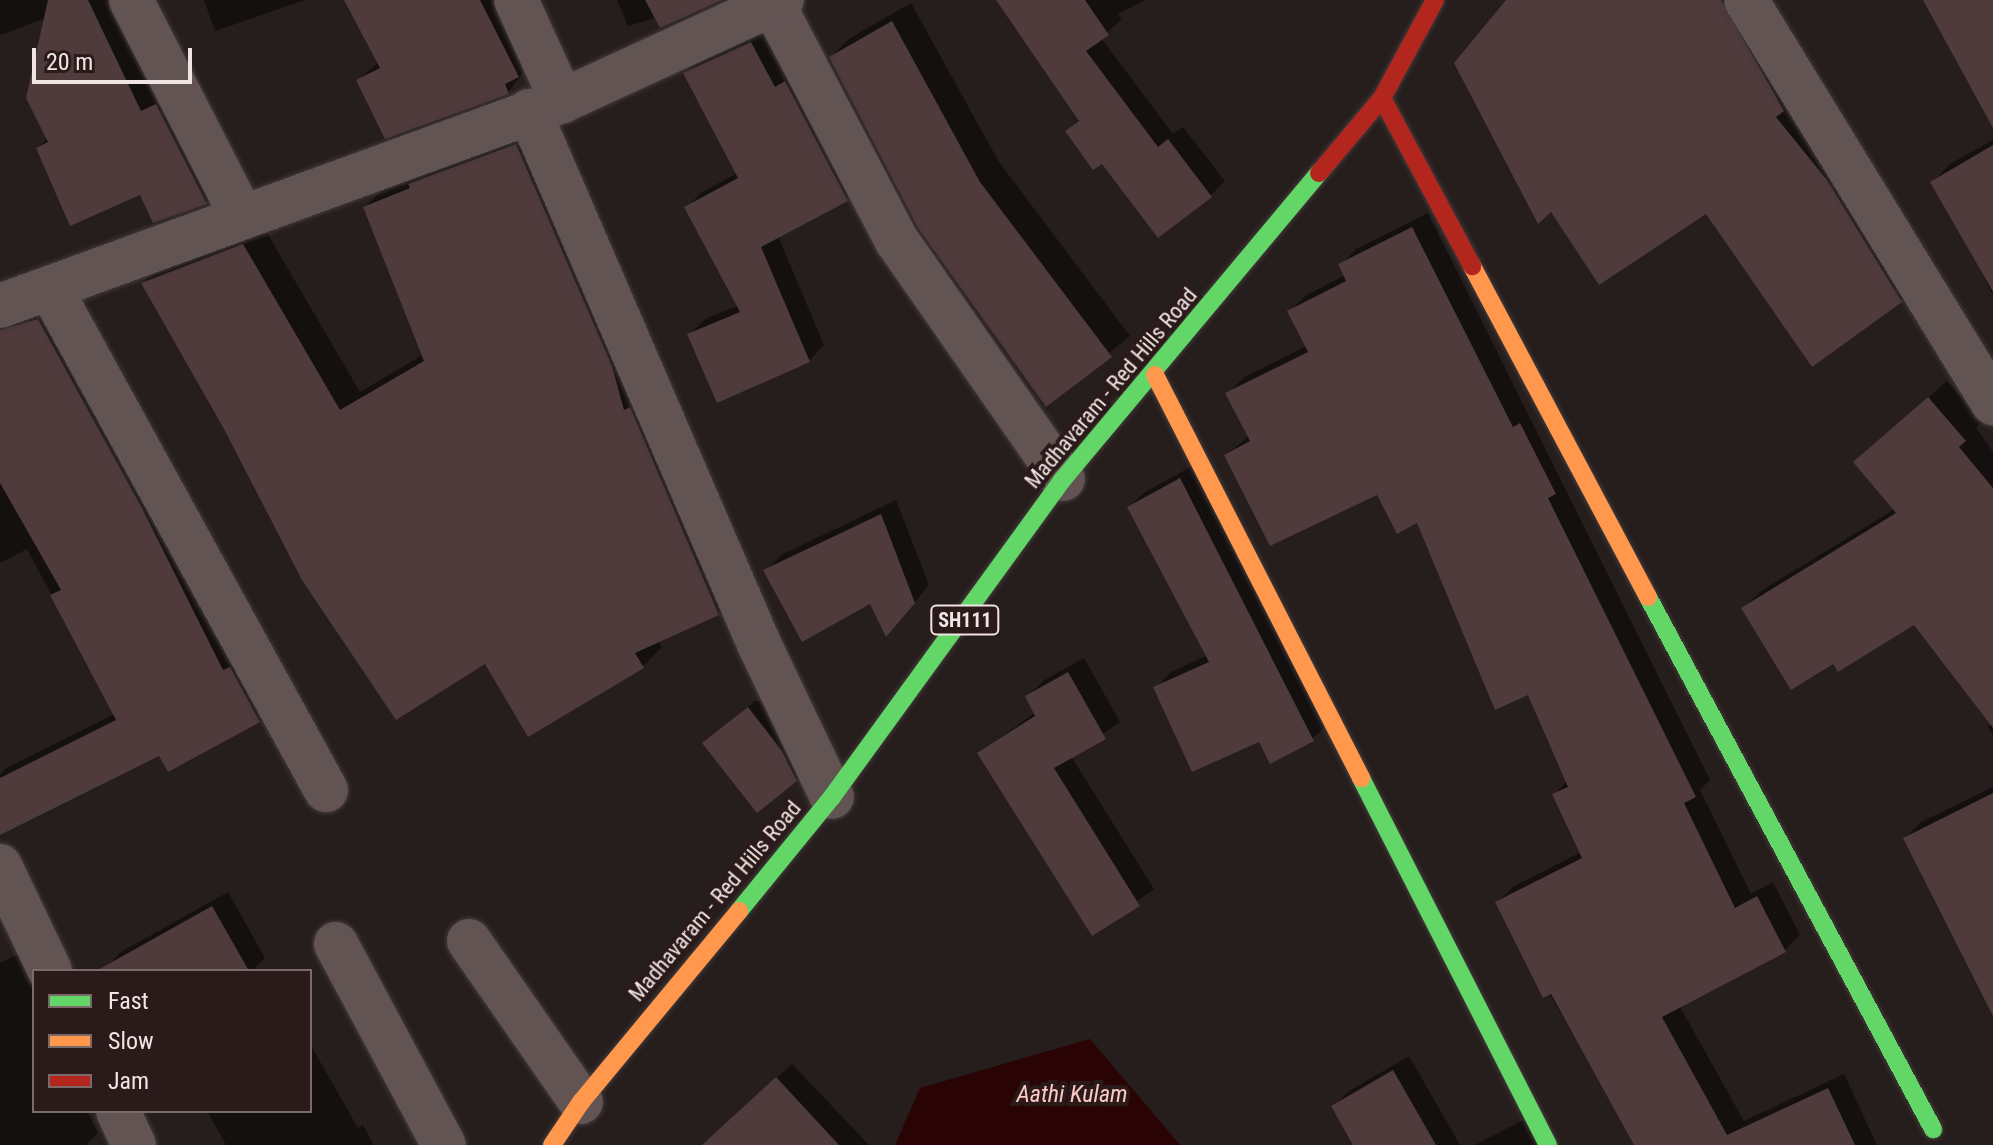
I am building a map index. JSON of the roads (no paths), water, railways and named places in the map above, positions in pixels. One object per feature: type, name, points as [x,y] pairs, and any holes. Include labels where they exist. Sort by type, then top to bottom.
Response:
[{"type":"street","points":[[131,0],[242,217]]},
{"type":"street","points":[[516,0],[546,106],[760,646],[832,797]]},
{"type":"street","name":"Madhavaram - Red Hills Road","points":[[552,1145],[581,1102],[832,797],[1063,479],[1155,375],[1382,98],[1435,0]]},
{"type":"street","points":[[1746,0],[1988,382]]},
{"type":"street","points":[[0,306],[546,106],[777,2],[897,241],[1063,479]]},
{"type":"street","points":[[1382,98],[1933,1129]]},
{"type":"street","points":[[50,288],[326,790]]},
{"type":"street","points":[[1155,375],[1548,1145]]},
{"type":"street","points":[[0,866],[49,969]]},
{"type":"street","points":[[469,941],[581,1102]]},
{"type":"street","points":[[336,944],[444,1145]]},
{"type":"street","points":[[119,1113],[134,1145]]},
{"type":"water","name":"Aathi Kulam","points":[[1090,1039],[1180,1145],[895,1145],[920,1088]]}]
